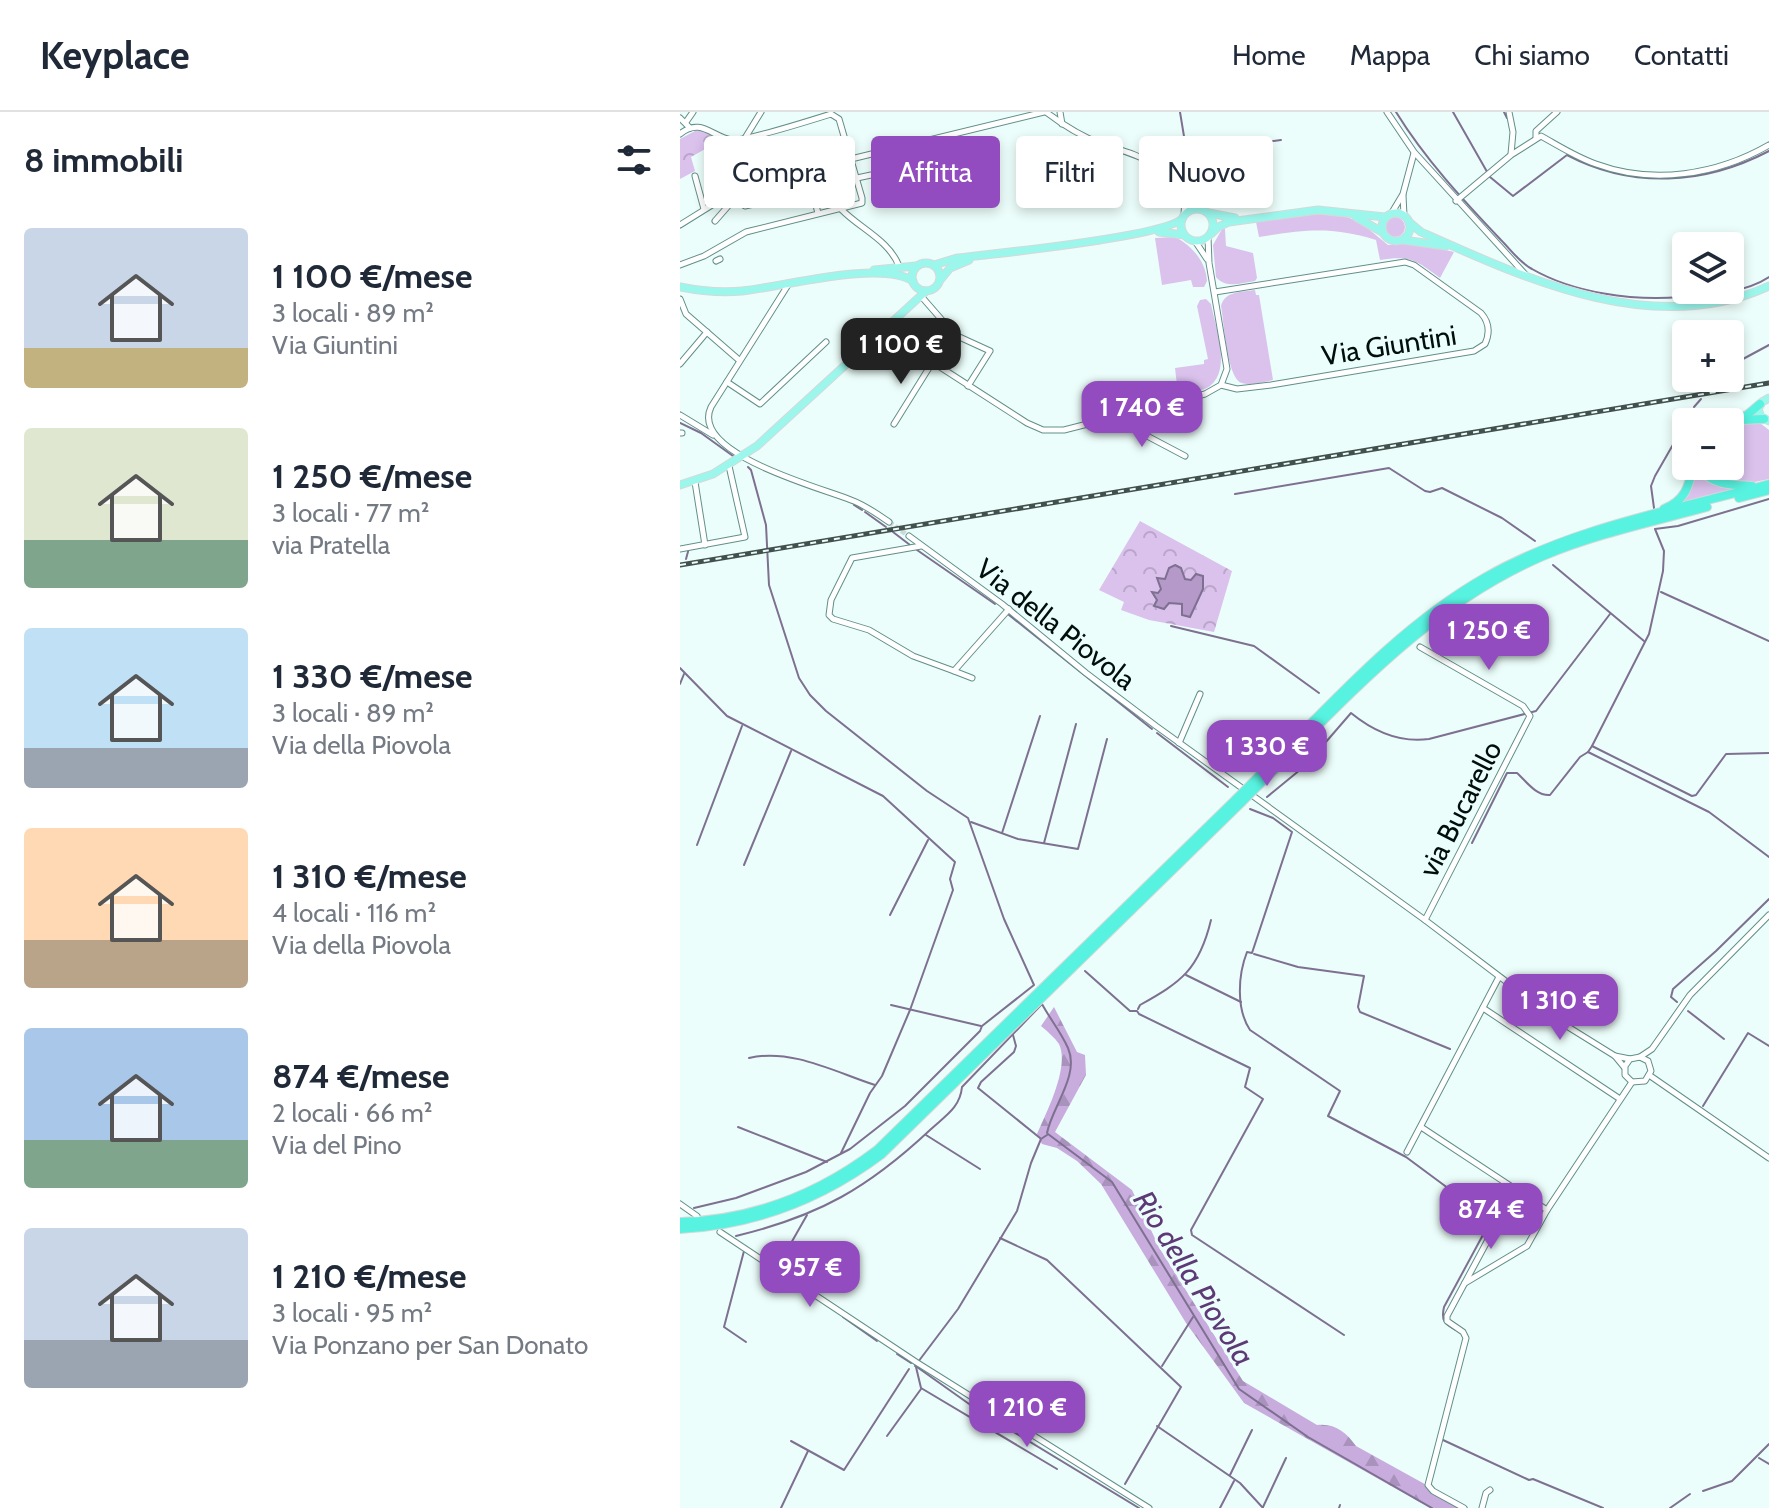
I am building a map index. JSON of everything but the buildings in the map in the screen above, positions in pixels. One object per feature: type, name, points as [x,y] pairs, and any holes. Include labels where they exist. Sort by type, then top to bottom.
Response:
[{"type":"highway","points":[[1744,416],[1760,404]]},
{"type":"highway","points":[[1744,422],[1767,421]]},
{"type":"highway","points":[[1642,519],[1682,497],[1690,480]]},
{"type":"highway","points":[[1714,480],[1766,487]]},
{"type":"highway","points":[[1256,784],[1397,641],[1452,599],[1496,572],[1560,543],[1766,487]]},
{"type":"highway","points":[[680,1222],[730,1217],[778,1204],[827,1183],[877,1150],[1416,633],[1485,585],[1562,549],[1766,487]]},
{"type":"highway","points":[[680,1229],[764,1216],[829,1189],[871,1163],[903,1136],[1238,801]]},
{"type":"main road","points":[[680,287],[738,291],[899,266],[909,269],[926,263],[934,265],[957,258],[1171,226],[1191,209],[1200,208],[1224,217],[1246,219]]},
{"type":"main road","points":[[1137,233],[1173,232],[1195,241],[1210,235],[1221,225],[1318,210],[1407,219],[1421,232],[1459,249],[1559,288],[1595,297],[1676,306],[1730,300],[1769,286]]},
{"type":"main road","points":[[1209,213],[1214,223],[1210,235]]},
{"type":"main road","points":[[1350,214],[1392,241],[1416,240],[1459,249]]},
{"type":"main road","points":[[1382,232],[1382,223],[1388,216]]},
{"type":"main road","points":[[1183,217],[1181,227],[1184,235]]},
{"type":"main road","points":[[1401,240],[1408,234],[1407,219]]},
{"type":"main road","points":[[680,485],[695,482],[729,466],[757,446],[881,329],[923,293],[934,288],[954,266],[979,257]]},
{"type":"main road","points":[[899,313],[910,298],[913,272],[919,265]]},
{"type":"main road","points":[[934,265],[940,272],[940,281]]},
{"type":"main road","points":[[860,274],[889,272],[902,275],[923,293]]},
{"type":"main road","points":[[1767,421],[1758,411],[1760,404],[1769,398]]},
{"type":"street","points":[[680,134],[693,112]]},
{"type":"street","points":[[744,136],[761,112]]},
{"type":"street","points":[[855,158],[1045,112],[1087,138],[1139,156]]},
{"type":"street","points":[[1060,112],[1063,125]]},
{"type":"street","points":[[1387,112],[1414,152],[1526,275]]},
{"type":"street","points":[[1509,112],[1513,132],[1511,155]]},
{"type":"street","points":[[1536,137],[1536,131],[1557,112]]},
{"type":"street","points":[[753,136],[831,114],[838,114],[844,136]]},
{"type":"street","points":[[685,123],[705,127],[722,136]]},
{"type":"street","points":[[1459,199],[1511,155],[1541,136],[1597,164],[1632,173],[1665,175],[1727,164],[1769,145]]},
{"type":"street","points":[[1388,216],[1403,194],[1414,152]]},
{"type":"street","points":[[681,264],[704,256],[746,232],[862,203],[855,172]]},
{"type":"street","points":[[857,178],[871,175]]},
{"type":"street","points":[[695,176],[704,210]]},
{"type":"street","points":[[1403,194],[1407,219]]},
{"type":"street","points":[[680,225],[708,208]]},
{"type":"street","points":[[715,221],[726,208]]},
{"type":"street","points":[[816,208],[818,213]]},
{"type":"street","points":[[1183,208],[1183,217]]},
{"type":"street","points":[[841,209],[876,237],[899,266]]},
{"type":"street","points":[[881,329],[1043,430],[1064,430],[1210,393],[1221,385],[1227,369],[1209,263],[1210,235]]},
{"type":"street","points":[[1195,241],[1209,263]]},
{"type":"street","name":"Via Giuntini","points":[[1215,292],[1405,262],[1414,265],[1481,313],[1486,319],[1488,331],[1485,344],[1474,351],[1271,385],[1237,389],[1221,385]]},
{"type":"street","points":[[693,421],[701,422],[708,413],[788,285]]},
{"type":"street","points":[[690,289],[680,303],[686,314],[739,360]]},
{"type":"street","points":[[923,293],[955,335],[990,351],[968,386]]},
{"type":"street","points":[[680,364],[707,332]]},
{"type":"street","points":[[727,382],[760,404],[826,342]]},
{"type":"street","points":[[894,424],[932,363]]},
{"type":"street","points":[[708,413],[711,430],[717,438]]},
{"type":"street","points":[[680,415],[760,468],[866,506],[889,522]]},
{"type":"street","points":[[1112,417],[1185,456]]},
{"type":"street","points":[[680,549],[745,537],[729,466]]},
{"type":"street","points":[[695,482],[705,545]]},
{"type":"street","name":"Via della Piovola","points":[[909,536],[1009,609],[1086,673],[1179,743],[1425,920],[1557,1020],[1615,1056]]},
{"type":"street","points":[[922,546],[852,558],[831,600],[829,615],[869,630],[913,656],[972,678]]},
{"type":"street","points":[[954,671],[1009,609]]},
{"type":"street","name":"via Bucarello","points":[[1420,647],[1523,706],[1530,716],[1425,920]]},
{"type":"street","points":[[1179,743],[1200,694]]},
{"type":"street","points":[[1615,1056],[1630,1059],[1652,1049],[1690,995],[1769,915]]},
{"type":"street","points":[[1407,1152],[1499,977]]},
{"type":"street","points":[[1483,1008],[1620,1099]]},
{"type":"street","points":[[1647,1078],[1652,1049]]},
{"type":"street","points":[[1615,1056],[1632,1082]]},
{"type":"street","points":[[1640,1057],[1650,1064]]},
{"type":"street","points":[[1624,1067],[1630,1059]]},
{"type":"street","points":[[1463,1284],[1525,1248],[1632,1082],[1647,1078],[1657,1083],[1769,1158]]},
{"type":"street","points":[[1421,1127],[1547,1210]]},
{"type":"street","points":[[680,1204],[697,1216]]},
{"type":"street","points":[[1464,1508],[1428,1485],[1466,1338],[1463,1332],[1447,1321],[1447,1316],[1497,1223]]},
{"type":"street","points":[[720,1232],[918,1363],[1149,1508]]},
{"type":"street","points":[[1482,1508],[1486,1493],[1490,1490]]},
{"type":"green space","points":[[695,131],[705,131],[715,136],[704,136],[704,150],[691,157],[695,171],[680,179],[680,139]]},
{"type":"green space","points":[[1318,214],[1347,217],[1360,222],[1388,245],[1417,243],[1454,252],[1440,278],[1412,260],[1380,260],[1376,240],[1360,236],[1318,231],[1259,237],[1256,222]]},
{"type":"green space","points":[[1395,217],[1402,220],[1405,227],[1402,234],[1395,237],[1388,234],[1385,227],[1388,220]]},
{"type":"green space","points":[[1225,229],[1226,246],[1253,253],[1255,281],[1229,284],[1216,277],[1213,245]]},
{"type":"green space","points":[[1175,237],[1187,244],[1201,260],[1207,281],[1204,287],[1193,287],[1191,280],[1162,285],[1155,238]]},
{"type":"green space","points":[[1255,290],[1259,295],[1273,380],[1246,384],[1237,379],[1233,372],[1221,306],[1230,295]]},
{"type":"green space","points":[[1206,299],[1211,304],[1218,335],[1220,369],[1217,378],[1207,388],[1178,394],[1175,368],[1204,364],[1204,360],[1208,359],[1197,306],[1200,300]]},
{"type":"green space","points":[[1744,423],[1760,423],[1769,430],[1769,479],[1750,483],[1724,480],[1744,480]]},
{"type":"green space","points":[[1688,480],[1721,480],[1739,488],[1676,507]]},
{"type":"green space","points":[[1140,521],[1232,571],[1214,632],[1149,620],[1121,610],[1124,602],[1099,590]]},
{"type":"green space","points":[[1054,1007],[1077,1052],[1085,1055],[1086,1075],[1055,1132],[1132,1190],[1160,1249],[1243,1381],[1317,1425],[1329,1425],[1340,1430],[1356,1446],[1468,1508],[1430,1508],[1244,1403],[1186,1323],[1101,1184],[1077,1161],[1057,1148],[1042,1144],[1037,1134],[1056,1090],[1061,1065],[1059,1044],[1041,1026]]},
{"type":"shaded area","points":[[1175,565],[1181,568],[1185,579],[1191,580],[1196,574],[1203,576],[1203,589],[1190,617],[1182,615],[1182,604],[1169,603],[1164,609],[1154,606],[1157,600],[1152,592],[1158,593],[1161,589],[1157,578],[1165,579],[1169,568]]},
{"type":"waterway","points":[[1180,112],[1184,136]]},
{"type":"waterway","points":[[1396,112],[1432,163],[1473,210],[1523,263],[1548,277],[1604,294],[1643,298],[1726,292],[1749,287],[1769,277]]},
{"type":"waterway","points":[[1453,112],[1490,177],[1513,196],[1567,155],[1617,174],[1668,178],[1719,171],[1769,151]]},
{"type":"waterway","points":[[1504,112],[1507,118]]},
{"type":"waterway","points":[[1273,141],[1281,140]]},
{"type":"waterway","points":[[1744,358],[1769,345]]},
{"type":"waterway","points":[[1694,407],[1701,399]]},
{"type":"waterway","name":"Rio della Piovola","points":[[680,423],[701,433],[733,456]]},
{"type":"waterway","points":[[1654,508],[1651,486],[1672,446]]},
{"type":"waterway","name":"Rio della Piovola","points":[[694,1208],[736,1198],[806,1172],[850,1149],[905,1106],[982,1026],[1034,985],[1004,919],[968,818],[927,791],[826,711],[799,678],[769,585],[766,525],[748,467]]},
{"type":"waterway","points":[[1235,494],[1389,468],[1425,491],[1442,488],[1502,518],[1535,541]]},
{"type":"waterway","points":[[1472,843],[1507,773],[1517,773],[1536,791],[1550,795],[1592,746],[1649,634],[1663,571],[1664,551],[1655,529],[1678,526],[1769,499]]},
{"type":"waterway","points":[[854,505],[862,510]]},
{"type":"waterway","points":[[865,512],[886,527]]},
{"type":"waterway","points":[[893,532],[910,545]]},
{"type":"waterway","points":[[686,559],[689,548]]},
{"type":"waterway","points":[[917,550],[995,604]]},
{"type":"waterway","points":[[1553,565],[1644,641]]},
{"type":"waterway","points":[[1661,592],[1769,641]]},
{"type":"waterway","points":[[1267,797],[1306,765],[1351,713],[1387,734],[1418,740],[1536,711],[1610,614]]},
{"type":"waterway","points":[[1009,615],[1152,729]]},
{"type":"waterway","points":[[1171,626],[1254,646],[1319,693]]},
{"type":"waterway","points":[[680,668],[727,716],[883,796],[955,862],[950,879],[953,890],[910,1010],[882,1076],[870,1093],[841,1153]]},
{"type":"waterway","points":[[680,684],[684,674]]},
{"type":"waterway","points":[[1002,833],[1040,716]]},
{"type":"waterway","points":[[1044,843],[1076,724]]},
{"type":"waterway","points":[[697,845],[742,726]]},
{"type":"waterway","points":[[1157,733],[1228,787]]},
{"type":"waterway","points":[[971,822],[1018,839],[1078,849],[1107,739]]},
{"type":"waterway","points":[[1592,746],[1692,796],[1696,795],[1726,754],[1769,753]]},
{"type":"waterway","points":[[744,865],[791,751]]},
{"type":"waterway","points":[[1588,752],[1709,812],[1769,857]]},
{"type":"waterway","points":[[1250,809],[1273,818],[1292,832],[1252,953],[1247,952],[1244,961],[1240,992],[1245,1022],[1250,1030],[1340,1091],[1328,1116],[1406,1157],[1491,1220],[1444,1307],[1444,1321],[1456,1330]]},
{"type":"waterway","points":[[890,915],[928,840]]},
{"type":"waterway","points":[[1677,1002],[1671,997],[1673,989],[1769,899]]},
{"type":"waterway","points":[[1138,1009],[1186,973],[1201,951],[1211,920]]},
{"type":"waterway","points":[[1254,954],[1298,967],[1364,976],[1358,1007],[1360,1012],[1450,1049]]},
{"type":"waterway","points":[[1085,971],[1130,1011],[1137,1011],[1250,1068],[1245,1087],[1263,1099],[1191,1230],[1192,1235],[1344,1335]]},
{"type":"waterway","points":[[1186,975],[1241,1002]]},
{"type":"waterway","points":[[736,1236],[818,1209],[885,1168],[951,1111],[962,1087],[1042,1004],[1071,1058],[1068,1080],[1047,1133]]},
{"type":"waterway","points":[[891,1005],[981,1026]]},
{"type":"waterway","points":[[1688,1011],[1724,1039]]},
{"type":"waterway","points":[[1703,1106],[1748,1033],[1769,1046]]},
{"type":"waterway","points":[[1013,1035],[1014,1052],[978,1088],[1040,1138]]},
{"type":"waterway","points":[[749,1058],[781,1056],[797,1059],[875,1085]]},
{"type":"waterway","points":[[738,1127],[827,1162]]},
{"type":"waterway","name":"Rio della Piovola","points":[[1048,1134],[1112,1182],[1239,1389],[1308,1437],[1432,1508]]},
{"type":"waterway","points":[[926,1135],[980,1169]]},
{"type":"waterway","points":[[915,1366],[958,1309],[1017,1211],[1031,1163],[1041,1139],[1047,1135]]},
{"type":"waterway","points":[[778,1266],[807,1215]]},
{"type":"waterway","points":[[1000,1238],[1047,1260],[1181,1387],[1125,1484]]},
{"type":"waterway","points":[[744,1251],[724,1327],[746,1342]]},
{"type":"waterway","points":[[843,1317],[877,1341]]},
{"type":"waterway","points":[[1162,1366],[1193,1317]]},
{"type":"waterway","points":[[897,1354],[911,1363]]},
{"type":"waterway","points":[[916,1367],[921,1388],[1057,1469]]},
{"type":"waterway","points":[[917,1367],[979,1411],[1139,1508]]},
{"type":"waterway","points":[[791,1441],[844,1470],[909,1369]]},
{"type":"waterway","points":[[887,1436],[921,1389]]},
{"type":"waterway","points":[[1157,1426],[1240,1483],[1263,1508]]},
{"type":"waterway","points":[[1230,1475],[1252,1430]]},
{"type":"waterway","points":[[1443,1440],[1529,1480],[1603,1508]]},
{"type":"waterway","points":[[1703,1491],[1732,1481],[1769,1444]]},
{"type":"waterway","points":[[781,1508],[808,1451]]},
{"type":"waterway","points":[[1263,1507],[1286,1458]]},
{"type":"waterway","points":[[1759,1458],[1769,1464]]},
{"type":"waterway","points":[[1220,1508],[1234,1481]]},
{"type":"waterway","points":[[1670,1508],[1690,1494]]},
{"type":"tunnel","points":[[889,522],[909,536]]},
{"type":"railway","points":[[680,565],[1769,383]]}]
